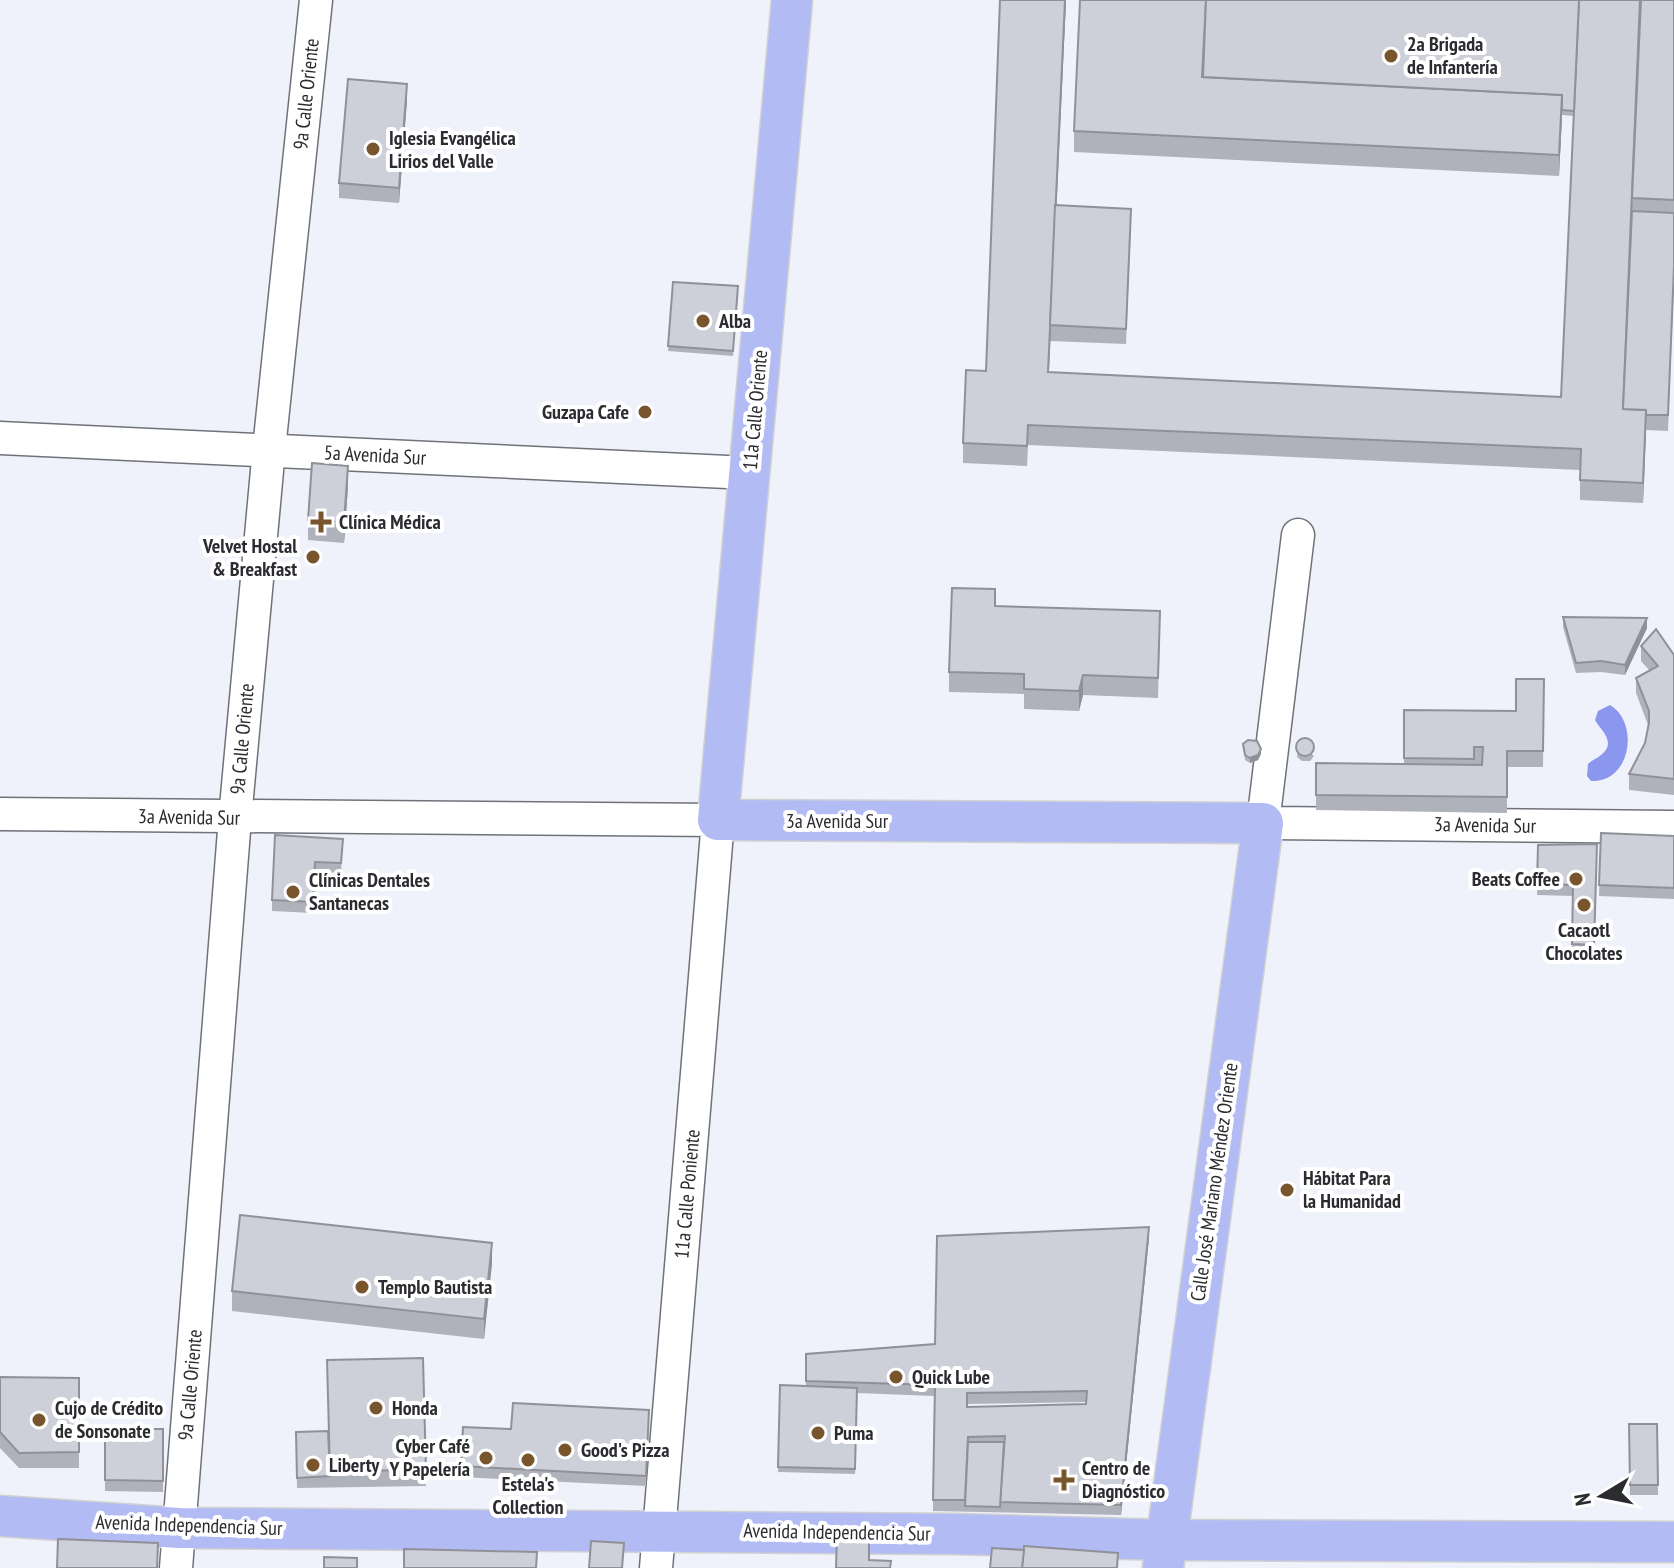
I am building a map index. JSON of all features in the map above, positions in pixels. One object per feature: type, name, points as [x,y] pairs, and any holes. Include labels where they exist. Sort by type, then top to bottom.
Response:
[{"type":"main road","name":"11a Calle Oriente","points":[[718,820],[792,0]]},
{"type":"main road","name":"3a Avenida Sur","points":[[718,820],[1263,823]]},
{"type":"main road","name":"Calle José Mariano Méndez Oriente","points":[[1164,1554],[1263,823]]},
{"type":"main road","name":"Avenida Independencia Sur","points":[[0,1516],[179,1528],[658,1549],[954,1534],[1164,1554],[1674,1542]]},
{"type":"street","name":"9a Calle Oriente","points":[[176,1568],[235,818],[269,449],[316,0]]},
{"type":"street","name":"5a Avenida Sur","points":[[0,438],[749,473]]},
{"type":"street","points":[[1263,823],[1298,535]]},
{"type":"street","name":"3a Avenida Sur","points":[[0,814],[718,820]]},
{"type":"street","name":"11a Calle Poniente","points":[[658,1549],[718,820]]},
{"type":"street","name":"3a Avenida Sur","points":[[1263,823],[1674,827]]},
{"type":"water","points":[[1610,705],[1625,725],[1627,750],[1615,772],[1605,779],[1591,781],[1587,776],[1588,764],[1603,753],[1608,743],[1595,720],[1598,711]]},
{"type":"building","points":[[1000,0],[1065,0],[1048,372],[1561,397],[1579,0],[1640,0],[1623,409],[1646,410],[1643,483],[1580,480],[1581,449],[1028,425],[1027,446],[963,443],[966,370],[986,371]]},
{"type":"building","points":[[1080,0],[1206,0],[1202,77],[1562,95],[1559,155],[1074,131]]},
{"type":"building","name":"2a Brigada de Infantería","points":[[1206,0],[1579,0],[1574,111],[1562,110],[1562,95],[1203,77]]},
{"type":"building","points":[[1641,0],[1674,0],[1674,200],[1632,198]]},
{"type":"building","name":"Iglesia Evangélica Lirios del Valle","points":[[348,79],[407,84],[399,188],[339,183]]},
{"type":"building","points":[[1055,205],[1131,209],[1126,329],[1050,325]]},
{"type":"building","points":[[1632,211],[1674,213],[1668,415],[1646,415],[1646,410],[1623,409]]},
{"type":"building","name":"Alba","points":[[673,282],[738,286],[733,351],[668,346]]},
{"type":"building","points":[[312,463],[348,466],[344,522],[308,520]]},
{"type":"building","points":[[952,588],[995,589],[995,606],[1160,611],[1158,678],[1083,675],[1079,691],[1024,689],[1024,674],[949,672]]},
{"type":"building","points":[[1563,617],[1647,618],[1625,665],[1601,661],[1576,663]]},
{"type":"building","points":[[1656,629],[1674,655],[1674,779],[1629,774],[1645,743],[1649,723],[1649,711],[1636,678],[1658,666],[1641,646]]},
{"type":"building","points":[[1516,679],[1544,679],[1543,751],[1507,751],[1507,797],[1316,795],[1316,763],[1482,765],[1483,747],[1474,747],[1474,759],[1404,758],[1404,710],[1516,711]]},
{"type":"building","points":[[1305,738],[1314,747],[1305,756],[1296,747]]},
{"type":"building","points":[[1248,740],[1257,741],[1261,749],[1258,755],[1250,758],[1245,755],[1243,744]]},
{"type":"building","points":[[1601,833],[1674,836],[1674,888],[1599,885]]},
{"type":"building","name":"Clínicas Dentales Santanecas","points":[[275,835],[343,839],[341,863],[315,862],[313,902],[272,900]]},
{"type":"building","points":[[1597,844],[1594,945],[1572,944],[1573,885],[1537,884],[1538,845]]},
{"type":"building","name":"Templo Bautista","points":[[240,1215],[492,1243],[484,1319],[232,1291]]},
{"type":"building","points":[[1149,1227],[1121,1505],[1000,1502],[1005,1436],[968,1437],[965,1500],[933,1500],[935,1385],[806,1381],[806,1354],[935,1344],[937,1236]],"holes":[[[1087,1391],[1086,1404],[967,1407],[967,1393]]]},
{"type":"building","name":"Honda","points":[[423,1358],[426,1470],[330,1471],[327,1360]]},
{"type":"building","name":"Cujo de Crédito de Sonsonate","points":[[0,1377],[79,1378],[79,1452],[19,1453],[0,1432]]},
{"type":"building","name":"Puma","points":[[780,1385],[857,1388],[855,1469],[778,1467]]},
{"type":"building","points":[[513,1403],[649,1410],[646,1476],[461,1466],[463,1427],[511,1429]]},
{"type":"building","points":[[1629,1424],[1657,1424],[1658,1485],[1630,1485]]},
{"type":"building","points":[[105,1429],[163,1429],[163,1481],[105,1480]]},
{"type":"building","name":"Liberty","points":[[328,1431],[330,1476],[297,1478],[296,1432]]},
{"type":"building","points":[[968,1442],[1004,1442],[1000,1507],[965,1506]]},
{"type":"building","points":[[837,1537],[869,1538],[869,1560],[891,1561],[890,1568],[836,1568]]},
{"type":"building","points":[[58,1539],[158,1543],[157,1568],[57,1568]]},
{"type":"building","points":[[591,1541],[624,1543],[622,1568],[589,1568]]},
{"type":"building","points":[[1024,1546],[1118,1553],[1117,1568],[1022,1568]]},
{"type":"building","points":[[992,1548],[1024,1550],[1022,1568],[990,1568]]},
{"type":"building","points":[[404,1549],[537,1552],[536,1568],[404,1568]]},
{"type":"building","points":[[324,1557],[357,1558],[357,1568],[324,1568]]},
{"type":"place","name":"2a Brigada de Infantería","points":[[1391,56]]},
{"type":"place","name":"Iglesia Evangélica Lirios del Valle","points":[[373,149]]},
{"type":"place","name":"Alba","points":[[703,321]]},
{"type":"place","name":"Guzapa Cafe","points":[[645,412]]},
{"type":"place","name":"Clínica Médica","points":[[321,522]]},
{"type":"place","name":"Velvet Hostal & Breakfast","points":[[313,557]]},
{"type":"place","name":"Beats Coffee","points":[[1576,879]]},
{"type":"place","name":"Clínicas Dentales Santanecas","points":[[293,892]]},
{"type":"place","name":"Cacaotl Chocolates","points":[[1584,905]]},
{"type":"place","name":"Hábitat Para la Humanidad","points":[[1287,1190]]},
{"type":"place","name":"Templo Bautista","points":[[362,1287]]},
{"type":"place","name":"Quick Lube","points":[[896,1377]]},
{"type":"place","name":"Honda","points":[[376,1408]]},
{"type":"place","name":"Cujo de Crédito de Sonsonate","points":[[39,1420]]},
{"type":"place","name":"Puma","points":[[818,1433]]},
{"type":"place","name":"Good's Pizza","points":[[565,1450]]},
{"type":"place","name":"Cyber Café Y Papelería","points":[[486,1458]]},
{"type":"place","name":"Estela's Collection","points":[[528,1460]]},
{"type":"place","name":"Liberty","points":[[313,1465]]},
{"type":"place","name":"Centro de Diagnóstico","points":[[1064,1480]]}]
